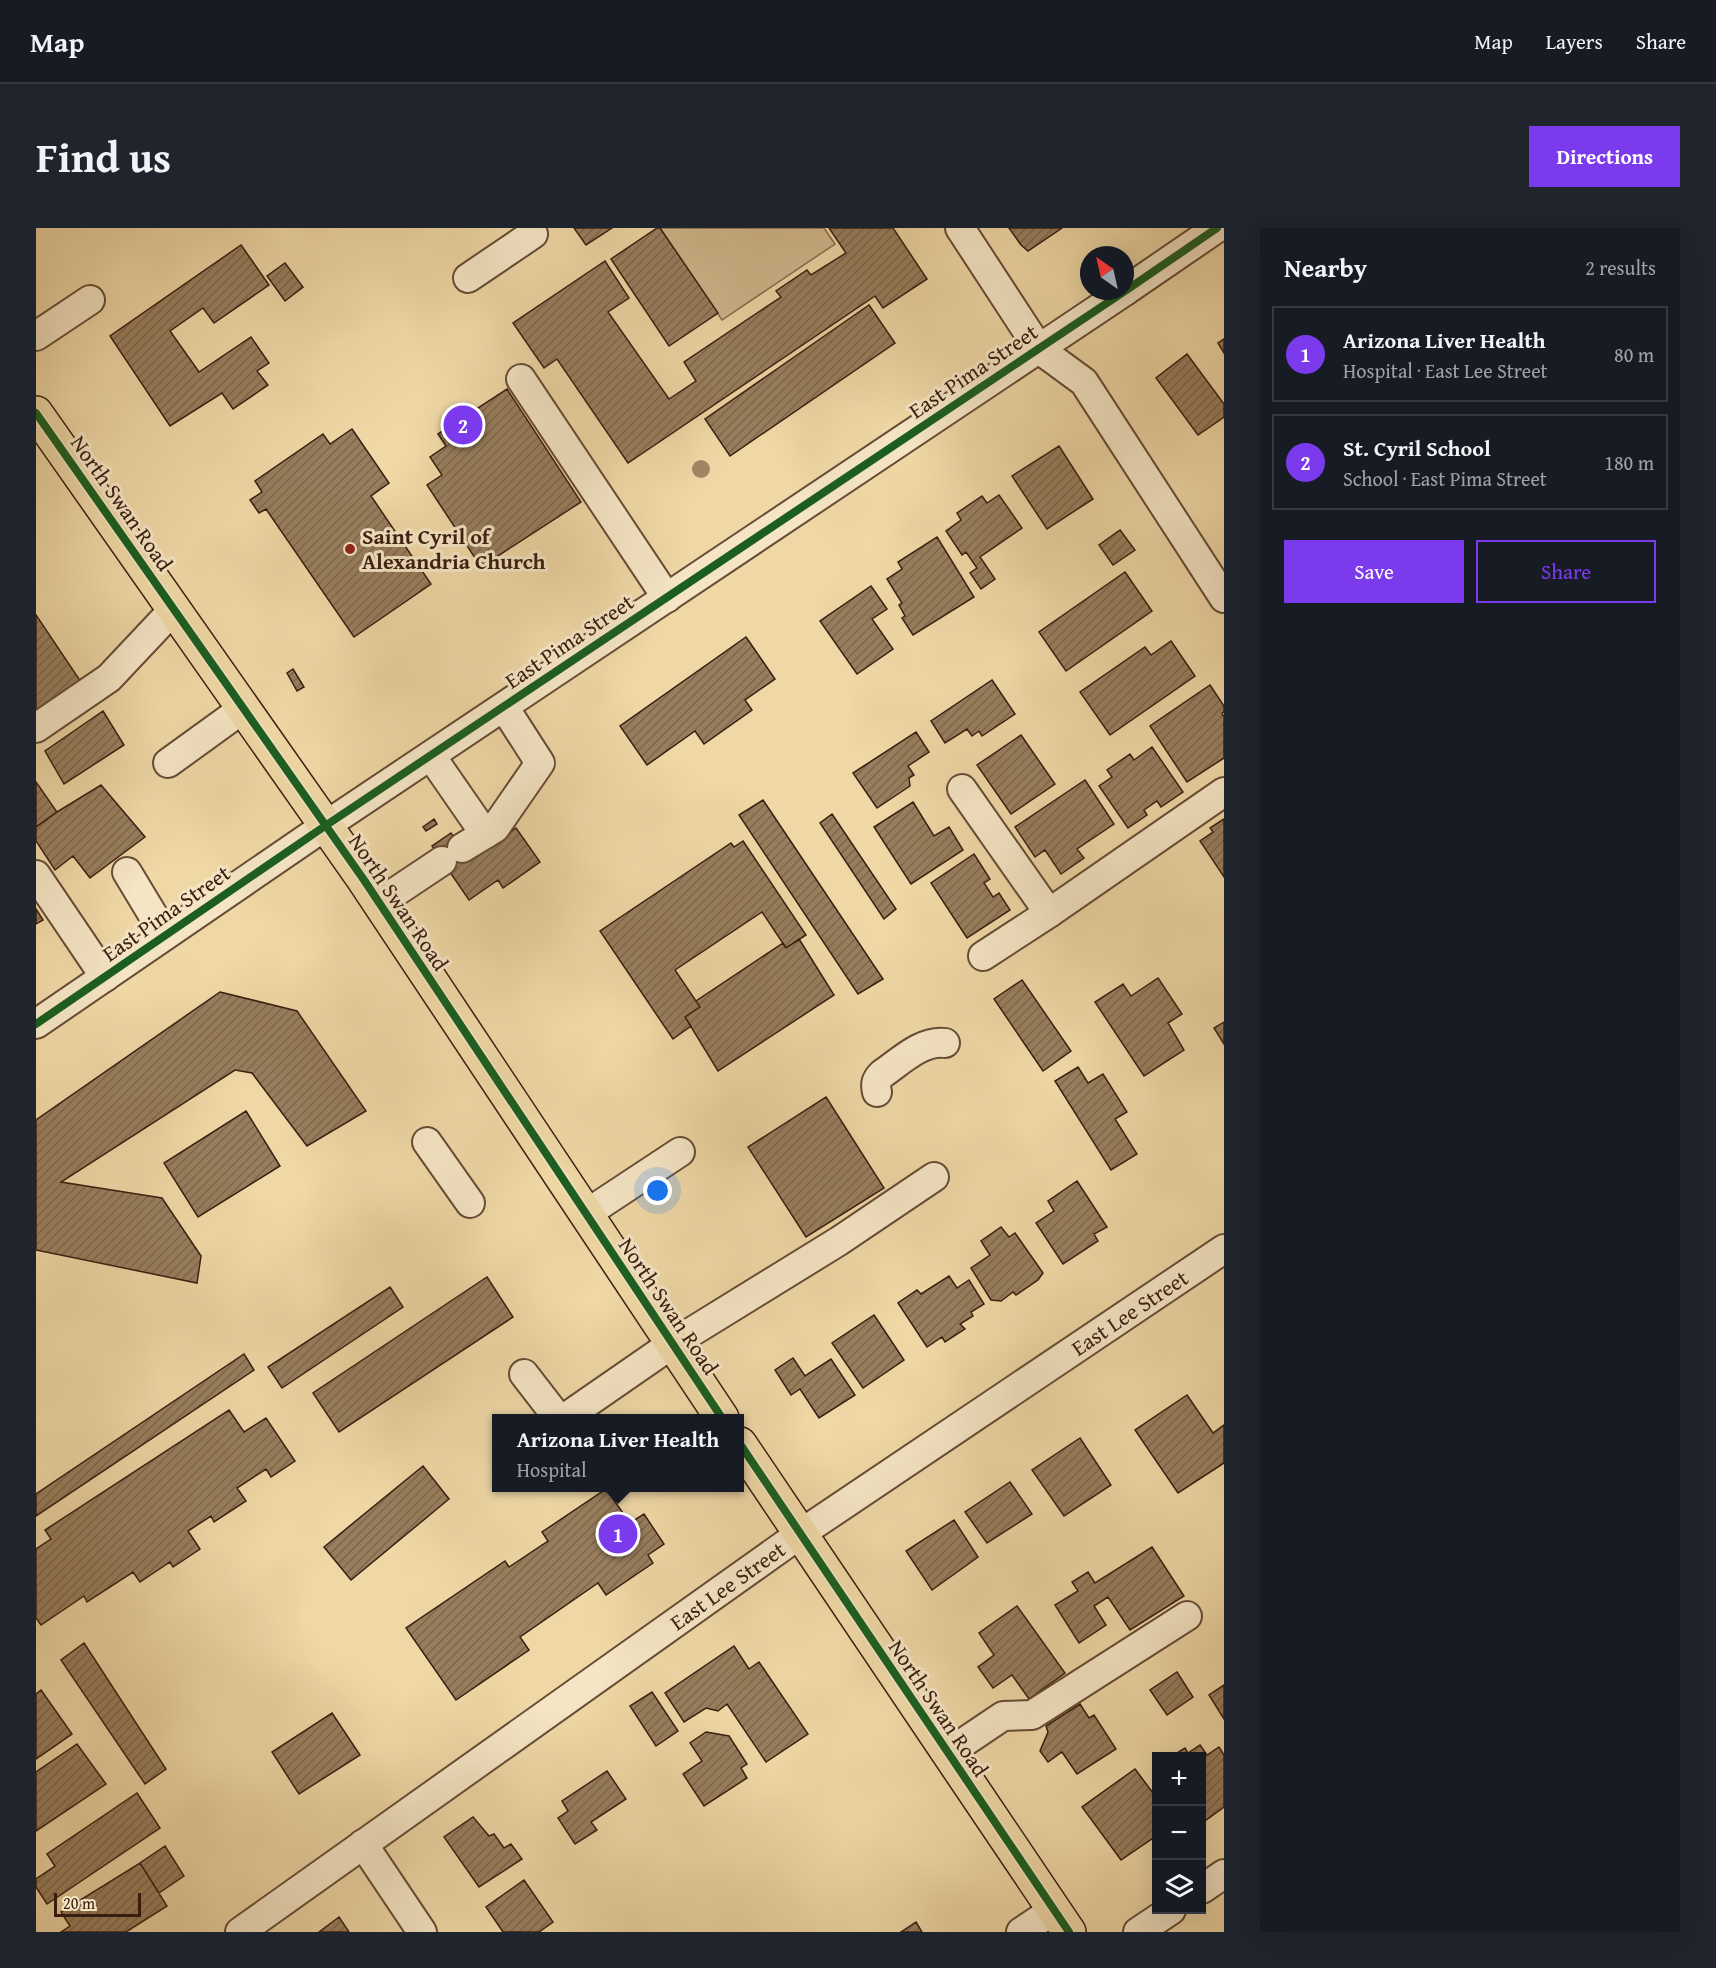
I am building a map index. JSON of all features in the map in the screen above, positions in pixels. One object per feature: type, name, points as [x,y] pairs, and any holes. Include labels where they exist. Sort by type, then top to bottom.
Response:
[{"type":"main road","name":"North Swan Road","points":[[36,412],[379,903],[719,1414]]},
{"type":"main road","name":"North Swan Road","points":[[744,1450],[1062,1921]]},
{"type":"street","points":[[960,228],[1039,349],[1084,382],[1224,598]]},
{"type":"street","name":"East Pima Street","points":[[1134,285],[1217,228]]},
{"type":"street","points":[[468,278],[533,234]]},
{"type":"street","points":[[36,336],[90,300]]},
{"type":"street","name":"East Pima Street","points":[[36,1024],[325,825],[1112,300]]},
{"type":"street","points":[[521,380],[666,598]]},
{"type":"street","points":[[36,728],[109,678],[174,609]]},
{"type":"street","points":[[379,903],[495,828],[540,763],[504,707]]},
{"type":"street","points":[[168,763],[244,708]]},
{"type":"street","points":[[431,756],[463,848]]},
{"type":"street","points":[[962,789],[1049,912]]},
{"type":"street","points":[[983,956],[1224,792]]},
{"type":"street","points":[[127,872],[165,935]]},
{"type":"street","points":[[36,875],[105,977]]},
{"type":"street","points":[[877,1092],[875,1085],[882,1074],[927,1044],[937,1042],[945,1044]]},
{"type":"street","points":[[427,1142],[470,1203]]},
{"type":"street","points":[[586,1214],[680,1152]]},
{"type":"street","points":[[572,1414],[672,1344],[839,1241],[934,1177]]},
{"type":"street","name":"East Lee Street","points":[[240,1932],[800,1534],[1224,1249]]},
{"type":"street","points":[[524,1374],[554,1414]]},
{"type":"street","points":[[948,1753],[1003,1716],[1032,1715],[1187,1616]]},
{"type":"street","points":[[363,1844],[422,1932]]},
{"type":"street","points":[[1206,1886],[1224,1874]]},
{"type":"street","points":[[1138,1932],[1165,1914]]},
{"type":"street","points":[[1021,1932],[1062,1921]]},
{"type":"shaded area","points":[[660,228],[824,228],[835,244],[722,320]]},
{"type":"building","points":[[574,228],[612,228],[586,245]]},
{"type":"building","points":[[660,228],[718,313],[669,346],[611,259]]},
{"type":"building","points":[[829,228],[893,228],[927,279],[883,308],[875,296],[628,463],[557,359],[544,368],[513,323],[605,261],[629,298],[608,312],[669,399],[696,381],[684,362],[781,297],[776,291],[807,270],[811,275],[846,253]]},
{"type":"building","points":[[1009,228],[1062,228],[1028,251]]},
{"type":"building","points":[[241,245],[269,285],[214,323],[203,308],[170,331],[199,372],[251,337],[269,363],[257,371],[268,385],[233,409],[222,393],[170,426],[110,336]]},
{"type":"building","points":[[285,263],[303,287],[285,301],[267,276]]},
{"type":"building","points":[[869,305],[895,343],[730,456],[705,419]]},
{"type":"building","points":[[1224,339],[1224,353],[1218,343]]},
{"type":"building","points":[[1187,354],[1224,404],[1224,417],[1198,435],[1156,378]]},
{"type":"building","points":[[507,389],[581,502],[481,567],[427,485],[442,475],[430,457],[446,446],[438,434]]},
{"type":"building","name":"Saint Cyril of Alexandria Church","points":[[352,429],[389,483],[371,496],[431,584],[354,637],[266,509],[259,513],[250,500],[262,492],[255,481],[323,434],[330,444]]},
{"type":"building","points":[[1059,446],[1093,499],[1047,529],[1012,476]]},
{"type":"building","points":[[999,495],[1022,528],[980,557],[995,579],[981,589],[970,573],[977,568],[966,552],[962,555],[946,531],[961,520],[957,513],[982,496],[987,503]]},
{"type":"building","points":[[1120,530],[1135,550],[1113,565],[1099,545]]},
{"type":"building","points":[[937,537],[974,597],[913,635],[902,618],[905,616],[899,605],[902,603],[887,579],[902,569],[898,562]]},
{"type":"building","points":[[1125,572],[1152,611],[1066,671],[1039,632]]},
{"type":"building","points":[[871,586],[887,609],[872,619],[893,649],[857,674],[820,621]]},
{"type":"building","points":[[36,615],[81,682],[36,712]]},
{"type":"building","points":[[746,637],[775,679],[745,700],[752,710],[704,744],[695,731],[647,765],[620,726]]},
{"type":"building","points":[[1171,641],[1195,676],[1110,735],[1080,692],[1145,647],[1151,655]]},
{"type":"building","points":[[293,669],[304,687],[297,691],[287,673]]},
{"type":"building","points":[[992,680],[1015,714],[982,736],[979,731],[972,736],[967,729],[945,743],[931,721]]},
{"type":"building","points":[[1210,685],[1224,706],[1222,713],[1224,717],[1224,758],[1187,782],[1150,726]]},
{"type":"building","points":[[103,711],[124,745],[64,784],[45,751]]},
{"type":"building","points":[[916,732],[929,752],[908,766],[914,775],[909,778],[910,786],[877,808],[853,773]]},
{"type":"building","points":[[1021,735],[1055,784],[1011,814],[977,765]]},
{"type":"building","points":[[1152,747],[1183,792],[1161,807],[1157,801],[1144,810],[1147,815],[1128,828],[1099,786],[1112,777],[1107,770],[1130,754],[1134,760]]},
{"type":"building","points":[[1085,780],[1114,824],[1077,849],[1084,858],[1061,874],[1045,850],[1035,857],[1015,827]]},
{"type":"building","points":[[36,782],[57,812],[36,827]]},
{"type":"building","points":[[101,785],[145,837],[90,878],[73,856],[55,870],[36,841],[36,827]]},
{"type":"building","points":[[763,800],[883,979],[858,994],[739,815]]},
{"type":"building","points":[[913,802],[934,836],[949,827],[963,850],[911,884],[874,827]]},
{"type":"building","points":[[832,814],[896,909],[884,919],[820,823]]},
{"type":"building","points":[[434,819],[437,824],[426,831],[423,827]]},
{"type":"building","points":[[1224,819],[1224,877],[1200,841],[1213,832],[1210,828]]},
{"type":"building","points":[[516,828],[540,862],[503,888],[498,880],[469,900],[432,846],[451,833],[470,860]]},
{"type":"building","points":[[743,841],[806,935],[786,948],[762,912],[675,970],[700,1007],[685,1017],[691,1026],[673,1039],[600,931],[731,843],[734,847]]},
{"type":"building","points":[[974,854],[990,879],[984,883],[993,897],[999,893],[1010,910],[967,938],[931,883]]},
{"type":"building","points":[[36,909],[43,920],[36,924]]},
{"type":"building","points":[[799,939],[834,995],[718,1071],[685,1017],[700,1007],[696,1001],[783,943],[786,948]]},
{"type":"building","points":[[1158,978],[1182,1014],[1168,1023],[1184,1050],[1144,1076],[1095,1002],[1123,984],[1131,996]]},
{"type":"building","points":[[1022,980],[1071,1051],[1043,1071],[994,999]]},
{"type":"building","points":[[220,992],[297,1011],[366,1111],[307,1146],[252,1073],[235,1070],[61,1182],[162,1198],[201,1256],[197,1283],[36,1250],[36,1120]]},
{"type":"building","points":[[1224,1022],[1224,1044],[1214,1028]]},
{"type":"building","points":[[1078,1067],[1088,1083],[1103,1074],[1127,1112],[1115,1119],[1137,1154],[1111,1170],[1055,1081]]},
{"type":"building","points":[[826,1097],[884,1188],[806,1237],[748,1147]]},
{"type":"building","points":[[246,1111],[280,1166],[198,1217],[164,1163]]},
{"type":"building","points":[[1077,1181],[1107,1227],[1094,1234],[1098,1241],[1063,1264],[1036,1223],[1054,1211],[1048,1201]]},
{"type":"building","points":[[1001,1227],[1009,1237],[1015,1233],[1043,1273],[1038,1280],[1016,1295],[1013,1292],[1001,1301],[991,1300],[971,1268],[990,1255],[981,1241]]},
{"type":"building","points":[[949,1276],[957,1288],[969,1280],[984,1304],[971,1312],[973,1316],[960,1324],[965,1329],[945,1342],[942,1337],[927,1347],[898,1303],[917,1290],[921,1294]]},
{"type":"building","points":[[487,1277],[513,1317],[339,1432],[313,1393]]},
{"type":"building","points":[[390,1287],[403,1307],[282,1388],[268,1367]]},
{"type":"building","points":[[874,1315],[904,1360],[863,1388],[832,1343]]},
{"type":"building","points":[[244,1354],[254,1370],[36,1516],[36,1494]]},
{"type":"building","points":[[793,1358],[805,1376],[831,1359],[855,1395],[819,1418],[800,1389],[791,1395],[775,1370]]},
{"type":"building","points":[[1187,1395],[1213,1433],[1224,1425],[1224,1463],[1178,1493],[1135,1430]]},
{"type":"building","points":[[229,1410],[244,1432],[266,1418],[295,1461],[271,1477],[266,1469],[237,1488],[246,1501],[214,1522],[211,1516],[188,1531],[200,1549],[173,1567],[170,1562],[140,1582],[133,1572],[87,1602],[84,1596],[41,1625],[36,1618],[36,1549],[51,1539],[45,1530]]},
{"type":"building","points":[[1080,1438],[1111,1485],[1064,1516],[1032,1470]]},
{"type":"building","points":[[423,1466],[449,1499],[351,1580],[324,1547]]},
{"type":"building","points":[[1010,1482],[1032,1514],[987,1543],[965,1512]]},
{"type":"building","points":[[602,1492],[608,1492],[630,1523],[644,1514],[664,1544],[648,1555],[653,1563],[606,1595],[598,1583],[520,1637],[529,1650],[456,1700],[406,1628],[505,1561],[509,1567],[548,1541],[542,1532]]},
{"type":"building","points":[[954,1520],[978,1557],[932,1590],[906,1551]]},
{"type":"building","points":[[1152,1547],[1184,1596],[1130,1630],[1108,1597],[1094,1606],[1106,1625],[1079,1643],[1055,1605],[1078,1591],[1072,1582],[1088,1572],[1095,1583]]},
{"type":"building","points":[[1017,1606],[1065,1673],[1029,1699],[1012,1675],[993,1688],[978,1667],[994,1655],[979,1633]]},
{"type":"building","points":[[84,1643],[166,1769],[145,1784],[61,1660]]},
{"type":"building","points":[[734,1646],[749,1669],[759,1662],[808,1734],[766,1762],[727,1704],[718,1711],[706,1708],[684,1722],[665,1693]]},
{"type":"building","points":[[1177,1672],[1193,1697],[1167,1715],[1150,1690]]},
{"type":"building","points":[[1224,1685],[1224,1719],[1209,1695]]},
{"type":"building","points":[[41,1690],[72,1734],[36,1759],[36,1694]]},
{"type":"building","points":[[652,1692],[678,1731],[656,1746],[630,1706]]},
{"type":"building","points":[[1080,1704],[1089,1718],[1094,1715],[1116,1749],[1077,1774],[1062,1752],[1048,1762],[1040,1751],[1048,1732],[1046,1726]]},
{"type":"building","points":[[332,1713],[360,1755],[299,1794],[272,1752]]},
{"type":"building","points":[[706,1732],[729,1736],[747,1764],[741,1768],[747,1778],[704,1806],[683,1774],[702,1761],[690,1743]]},
{"type":"building","points":[[77,1744],[106,1784],[36,1831],[36,1772]]},
{"type":"building","points":[[1200,1745],[1205,1752],[1190,1752]]},
{"type":"building","points":[[1219,1747],[1224,1755],[1224,1807],[1206,1820],[1206,1754]]},
{"type":"building","points":[[1135,1769],[1152,1792],[1152,1839],[1121,1860],[1082,1807]]},
{"type":"building","points":[[607,1771],[626,1799],[591,1822],[597,1830],[575,1844],[558,1818],[568,1811],[562,1801]]},
{"type":"building","points":[[137,1793],[160,1828],[47,1904],[36,1887],[36,1879],[55,1866],[47,1854]]},
{"type":"building","points":[[473,1817],[489,1836],[494,1834],[504,1848],[511,1844],[522,1859],[479,1887],[444,1837]]},
{"type":"building","points":[[165,1846],[184,1876],[159,1893],[140,1863]]},
{"type":"building","points":[[140,1863],[167,1906],[126,1932],[61,1932],[70,1926],[61,1912]]},
{"type":"building","points":[[524,1880],[553,1922],[539,1932],[503,1932],[486,1907]]},
{"type":"building","points":[[339,1917],[349,1932],[319,1932]]},
{"type":"building","points":[[916,1922],[922,1932],[901,1932]]},
{"type":"cycle path","points":[[1134,285],[1217,228]]},
{"type":"cycle path","points":[[36,1024],[325,826],[1112,300]]},
{"type":"cycle path","points":[[36,413],[364,880],[719,1414]]},
{"type":"cycle path","points":[[744,1450],[1069,1932]]},
{"type":"place","name":"St. Cyril School","points":[[463,425]]},
{"type":"place","name":"Saint Cyril of Alexandria Church","points":[[350,549]]},
{"type":"place","name":"Arizona Liver Health","points":[[618,1534]]}]
